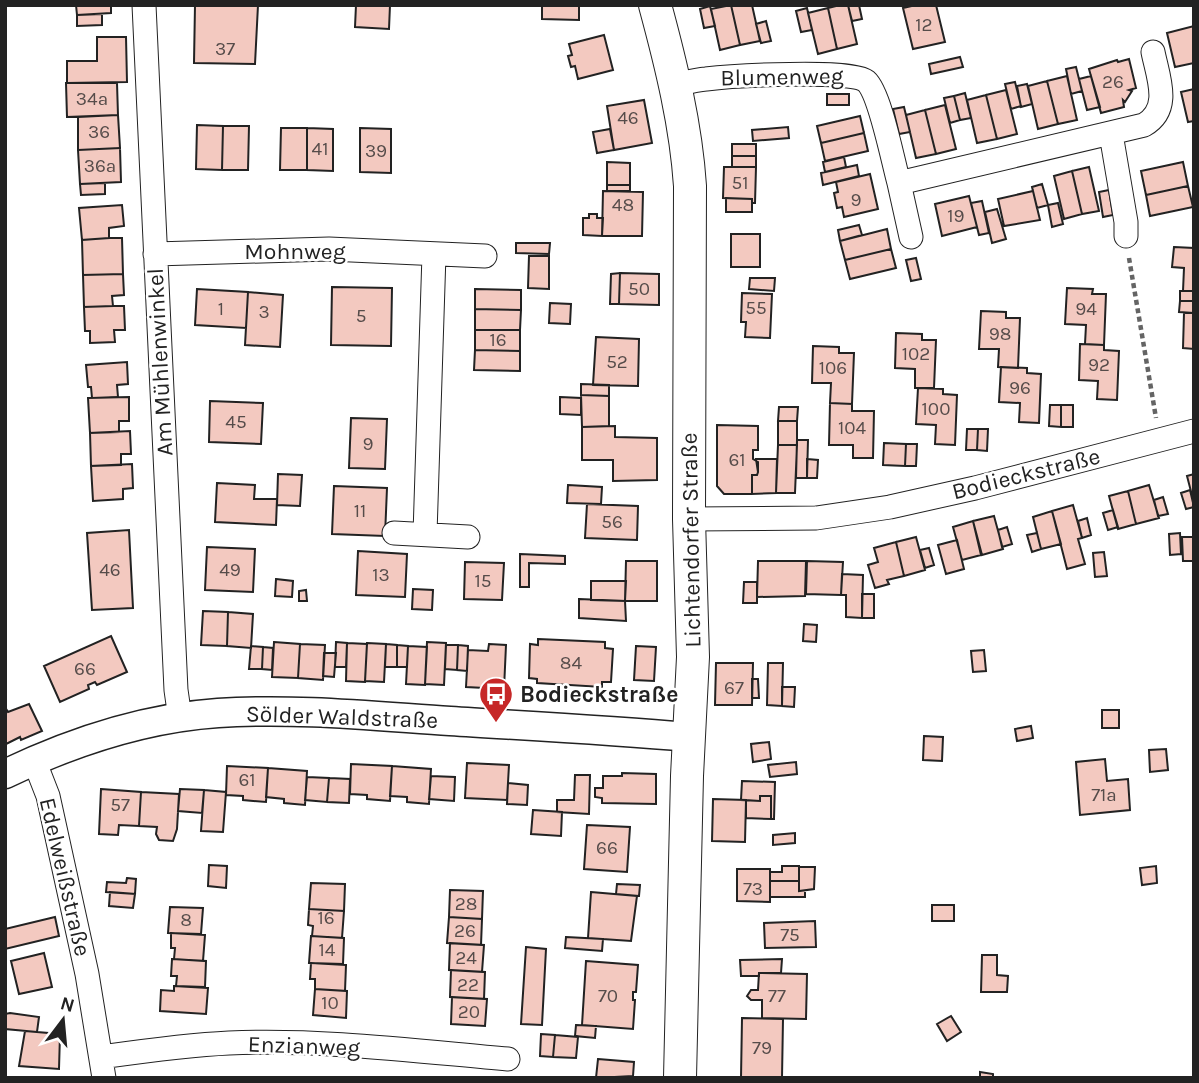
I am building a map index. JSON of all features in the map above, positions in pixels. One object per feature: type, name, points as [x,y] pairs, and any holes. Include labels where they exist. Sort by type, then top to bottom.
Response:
[{"type":"main road","name":"Lichtendorfer Straße","points":[[655,5],[688,156],[690,186],[689,519],[693,657],[688,737],[680,1078]]},
{"type":"street","name":"Am Mühlenwinkel","points":[[144,5],[175,678],[180,718]]},
{"type":"street","points":[[899,183],[1144,125],[1158,114],[1161,94],[1153,52]]},
{"type":"street","name":"Blumenweg","points":[[674,85],[705,79],[842,74],[862,78],[868,83],[877,100],[911,237]]},
{"type":"street","points":[[1111,134],[1126,236]]},
{"type":"street","name":"Mohnweg","points":[[155,254],[329,249],[485,256]]},
{"type":"street","points":[[425,534],[435,254]]},
{"type":"street","name":"Bodieckstraße","points":[[689,519],[776,520],[854,513],[975,488],[1194,430]]},
{"type":"street","points":[[394,533],[468,537]]},
{"type":"street","name":"Sölder Waldstraße","points":[[5,774],[34,760],[100,736],[180,718],[246,712],[313,712],[688,737]]},
{"type":"street","name":"Edelweißstraße","points":[[34,760],[48,796],[87,974],[103,1067]]},
{"type":"street","name":"Enzianweg","points":[[103,1067],[172,1046],[231,1043],[312,1044],[508,1059]]},
{"type":"path","points":[[1126,236],[1160,440]]},
{"type":"building","points":[[76,5],[111,5],[111,13],[77,15]]},
{"type":"building","points":[[195,5],[258,5],[255,64],[194,63]]},
{"type":"building","points":[[356,5],[390,5],[389,29],[355,27]]},
{"type":"building","points":[[542,5],[584,6],[579,6],[579,20],[542,19]]},
{"type":"building","points":[[731,5],[740,45],[720,50],[711,9]]},
{"type":"building","points":[[731,5],[752,5],[760,41],[740,45]]},
{"type":"building","points":[[848,5],[857,44],[837,49],[828,8]]},
{"type":"building","points":[[848,5],[859,5],[862,19],[852,21]]},
{"type":"building","points":[[936,5],[945,42],[913,49],[903,8]]},
{"type":"building","points":[[710,6],[715,26],[704,28],[700,9]]},
{"type":"building","points":[[807,8],[812,30],[801,32],[796,11]]},
{"type":"building","points":[[828,8],[837,49],[818,54],[808,13]]},
{"type":"building","points":[[102,14],[102,25],[77,26],[77,15]]},
{"type":"building","points":[[766,21],[771,41],[761,43],[756,24]]},
{"type":"building","points":[[1194,26],[1194,63],[1175,67],[1167,33]]},
{"type":"building","points":[[604,35],[613,70],[578,79],[575,66],[571,67],[568,56],[572,55],[569,44]]},
{"type":"building","points":[[97,37],[126,37],[127,82],[67,83],[67,61],[97,61]]},
{"type":"building","points":[[960,57],[963,67],[931,74],[929,64]]},
{"type":"building","points":[[1129,59],[1136,88],[1129,90],[1132,91],[1125,102],[1123,100],[1124,107],[1101,113],[1089,69]]},
{"type":"building","points":[[1076,67],[1082,91],[1071,94],[1066,69]]},
{"type":"building","points":[[1067,76],[1077,120],[1058,124],[1047,81]]},
{"type":"building","points":[[1091,76],[1100,107],[1087,110],[1079,79]]},
{"type":"building","points":[[1047,81],[1058,124],[1038,129],[1028,86]]},
{"type":"building","points":[[1015,82],[1021,106],[1011,109],[1005,84]]},
{"type":"building","points":[[66,83],[117,83],[118,115],[67,117]]},
{"type":"building","points":[[1027,84],[1032,104],[1021,107],[1017,86]]},
{"type":"building","points":[[1194,89],[1194,121],[1188,122],[1181,92]]},
{"type":"building","points":[[1006,90],[1017,134],[997,139],[986,95]]},
{"type":"building","points":[[965,93],[971,118],[960,120],[954,96]]},
{"type":"building","points":[[827,94],[849,94],[849,105],[827,105]]},
{"type":"building","points":[[986,95],[997,139],[977,143],[967,100]]},
{"type":"building","points":[[954,96],[960,120],[950,123],[944,98]]},
{"type":"building","points":[[644,100],[652,143],[614,150],[607,106]]},
{"type":"building","points":[[945,105],[956,149],[936,154],[925,110]]},
{"type":"building","points":[[904,107],[910,132],[899,134],[893,109]]},
{"type":"building","points":[[925,110],[936,154],[916,158],[906,115]]},
{"type":"building","points":[[118,115],[120,148],[78,150],[78,117]]},
{"type":"building","points":[[860,116],[864,133],[821,143],[817,126]]},
{"type":"building","points":[[197,125],[223,126],[222,170],[196,169]]},
{"type":"building","points":[[223,126],[249,126],[248,170],[222,170]]},
{"type":"building","points":[[788,127],[789,138],[753,141],[752,130]]},
{"type":"building","points":[[281,128],[307,128],[307,170],[280,170]]},
{"type":"building","points":[[307,128],[333,129],[333,171],[307,170]]},
{"type":"building","points":[[360,128],[391,129],[391,173],[360,172]]},
{"type":"building","points":[[610,129],[614,150],[597,153],[593,132]]},
{"type":"building","points":[[864,133],[868,151],[825,161],[821,143]]},
{"type":"building","points":[[732,144],[756,144],[756,156],[732,156]]},
{"type":"building","points":[[120,148],[121,182],[80,184],[78,150]]},
{"type":"building","points":[[732,156],[756,156],[756,167],[732,167]]},
{"type":"building","points":[[844,157],[846,167],[825,172],[823,162]]},
{"type":"building","points":[[607,162],[630,163],[630,185],[607,185]]},
{"type":"building","points":[[1183,162],[1188,186],[1146,195],[1141,171]]},
{"type":"building","points":[[857,165],[859,176],[823,185],[821,173]]},
{"type":"building","points":[[724,167],[756,167],[755,203],[752,203],[752,199],[723,198]]},
{"type":"building","points":[[1089,167],[1099,211],[1082,214],[1072,171]]},
{"type":"building","points":[[1072,171],[1082,214],[1064,219],[1054,176]]},
{"type":"building","points":[[870,174],[878,209],[844,217],[842,207],[837,208],[834,193],[838,192],[836,182]]},
{"type":"building","points":[[105,183],[105,194],[81,195],[80,184]]},
{"type":"building","points":[[1042,184],[1048,205],[1037,208],[1032,187]]},
{"type":"building","points":[[607,185],[630,185],[630,191],[607,191]]},
{"type":"building","points":[[1188,186],[1193,207],[1150,216],[1146,195]]},
{"type":"building","points":[[1109,190],[1113,215],[1103,217],[1099,192]]},
{"type":"building","points":[[603,191],[643,192],[642,236],[602,236]]},
{"type":"building","points":[[1033,191],[1040,220],[1004,226],[998,199]]},
{"type":"building","points":[[969,196],[977,227],[942,236],[935,204]]},
{"type":"building","points":[[726,198],[752,199],[752,212],[726,212]]},
{"type":"building","points":[[982,201],[989,233],[979,235],[971,203]]},
{"type":"building","points":[[1058,203],[1063,224],[1052,227],[1048,205]]},
{"type":"building","points":[[122,205],[124,226],[109,228],[109,238],[82,240],[79,208]]},
{"type":"building","points":[[997,209],[1006,239],[992,243],[985,212]]},
{"type":"building","points":[[589,214],[597,214],[597,218],[603,218],[602,236],[583,235],[583,218],[589,218]]},
{"type":"building","points":[[859,225],[862,235],[840,241],[838,230]]},
{"type":"building","points":[[887,229],[891,249],[845,260],[840,241]]},
{"type":"building","points":[[731,234],[760,234],[760,267],[731,267]]},
{"type":"building","points":[[122,238],[123,274],[83,275],[82,240]]},
{"type":"building","points":[[516,243],[550,243],[549,254],[516,253]]},
{"type":"building","points":[[1174,247],[1194,248],[1194,291],[1183,291],[1184,268],[1172,267]]},
{"type":"building","points":[[891,249],[896,268],[850,279],[845,260]]},
{"type":"building","points":[[529,256],[549,256],[549,289],[528,288]]},
{"type":"building","points":[[916,258],[921,279],[911,281],[906,260]]},
{"type":"building","points":[[620,273],[659,274],[659,305],[619,304]]},
{"type":"building","points":[[620,273],[619,304],[610,304],[611,274]]},
{"type":"building","points":[[123,274],[124,295],[112,296],[113,306],[84,307],[83,275]]},
{"type":"building","points":[[750,278],[775,278],[774,291],[749,289]]},
{"type":"building","points":[[332,287],[392,288],[391,346],[331,345]]},
{"type":"building","points":[[1067,288],[1093,289],[1092,294],[1106,294],[1104,345],[1085,344],[1086,325],[1065,324]]},
{"type":"building","points":[[197,289],[248,292],[246,328],[195,325]]},
{"type":"building","points":[[475,289],[521,290],[521,310],[475,309]]},
{"type":"building","points":[[1180,291],[1194,291],[1194,301],[1180,301]]},
{"type":"building","points":[[248,292],[283,295],[280,347],[245,345]]},
{"type":"building","points":[[742,293],[772,294],[770,338],[745,337],[746,322],[741,322]]},
{"type":"building","points":[[1180,301],[1194,301],[1194,313],[1179,312]]},
{"type":"building","points":[[550,303],[571,304],[570,324],[549,323]]},
{"type":"building","points":[[124,306],[125,330],[114,330],[115,342],[90,343],[90,331],[85,331],[84,307]]},
{"type":"building","points":[[475,309],[521,310],[520,330],[475,330]]},
{"type":"building","points":[[981,311],[1006,312],[1006,318],[1020,318],[1018,368],[998,367],[999,349],[979,349]]},
{"type":"building","points":[[1184,313],[1194,313],[1194,349],[1183,348]]},
{"type":"building","points":[[475,330],[520,330],[520,351],[475,350]]},
{"type":"building","points":[[896,333],[922,334],[922,340],[936,340],[934,388],[915,388],[915,369],[895,368]]},
{"type":"building","points":[[596,337],[639,339],[638,386],[593,385]]},
{"type":"building","points":[[1080,344],[1104,345],[1104,350],[1119,351],[1117,400],[1097,399],[1098,381],[1079,380]]},
{"type":"building","points":[[813,346],[839,347],[839,353],[854,353],[852,404],[830,403],[831,383],[812,383]]},
{"type":"building","points":[[475,350],[520,351],[520,371],[474,370]]},
{"type":"building","points":[[127,362],[128,384],[117,385],[118,397],[92,398],[86,365]]},
{"type":"building","points":[[1001,367],[1027,368],[1027,373],[1041,374],[1039,423],[1019,422],[1020,403],[999,402]]},
{"type":"building","points":[[581,384],[609,385],[609,396],[581,395]]},
{"type":"building","points":[[918,388],[943,389],[943,394],[957,395],[955,445],[935,444],[936,425],[916,424]]},
{"type":"building","points":[[581,395],[609,396],[609,426],[582,427]]},
{"type":"building","points":[[129,397],[129,421],[119,421],[119,432],[90,433],[88,398]]},
{"type":"building","points":[[560,397],[581,398],[581,415],[560,414]]},
{"type":"building","points":[[210,401],[263,403],[261,444],[209,442]]},
{"type":"building","points":[[830,403],[852,404],[852,411],[874,411],[873,458],[853,458],[853,445],[829,445]]},
{"type":"building","points":[[1050,405],[1061,405],[1061,427],[1049,426]]},
{"type":"building","points":[[1061,405],[1073,405],[1073,427],[1061,427]]},
{"type":"building","points":[[779,407],[798,407],[797,421],[778,421]]},
{"type":"building","points":[[351,418],[387,419],[385,469],[349,468]]},
{"type":"building","points":[[778,421],[797,421],[797,445],[778,445]]},
{"type":"building","points":[[717,425],[758,426],[758,450],[753,450],[753,459],[758,462],[758,472],[757,475],[752,475],[752,494],[724,494],[717,486]]},
{"type":"building","points":[[615,426],[615,437],[657,438],[657,480],[613,481],[613,460],[582,460],[582,427]]},
{"type":"building","points":[[967,429],[978,429],[977,450],[966,450]]},
{"type":"building","points":[[978,429],[988,429],[987,451],[977,450]]},
{"type":"building","points":[[130,431],[131,454],[121,454],[121,465],[91,466],[90,433]]},
{"type":"building","points":[[797,440],[808,440],[807,478],[796,478]]},
{"type":"building","points":[[884,443],[906,444],[905,466],[883,465]]},
{"type":"building","points":[[906,444],[917,444],[916,466],[905,466]]},
{"type":"building","points":[[778,445],[797,445],[795,493],[776,493]]},
{"type":"building","points":[[756,459],[777,459],[776,493],[752,494],[752,475],[757,475],[758,472]]},
{"type":"building","points":[[807,459],[818,460],[817,478],[807,478]]},
{"type":"building","points":[[132,464],[133,488],[123,489],[123,499],[93,501],[91,466]]},
{"type":"building","points":[[278,474],[302,475],[300,506],[277,505]]},
{"type":"building","points":[[1194,474],[1194,503],[1187,476]]},
{"type":"building","points":[[217,483],[255,485],[254,499],[277,499],[276,525],[215,522]]},
{"type":"building","points":[[568,485],[602,487],[601,504],[567,503]]},
{"type":"building","points":[[1149,485],[1159,518],[1136,524],[1128,491]]},
{"type":"building","points":[[334,486],[387,488],[385,536],[332,534]]},
{"type":"building","points":[[1190,490],[1194,507],[1186,509],[1181,493]]},
{"type":"building","points":[[1128,491],[1136,524],[1118,529],[1109,496]]},
{"type":"building","points":[[1163,497],[1168,514],[1158,516],[1154,500]]},
{"type":"building","points":[[587,504],[638,506],[637,540],[585,538]]},
{"type":"building","points":[[1073,505],[1082,538],[1078,539],[1085,564],[1067,569],[1052,511]]},
{"type":"building","points":[[1113,510],[1118,527],[1108,530],[1103,513]]},
{"type":"building","points":[[1052,511],[1061,544],[1041,549],[1033,517]]},
{"type":"building","points":[[994,516],[1003,549],[982,555],[973,521]]},
{"type":"building","points":[[1087,518],[1091,535],[1082,538],[1078,521]]},
{"type":"building","points":[[973,521],[981,555],[962,560],[953,527]]},
{"type":"building","points":[[1007,527],[1012,544],[1002,547],[998,530]]},
{"type":"building","points":[[129,530],[133,608],[92,610],[87,533]]},
{"type":"building","points":[[1037,533],[1041,549],[1032,552],[1027,535]]},
{"type":"building","points":[[1180,533],[1181,554],[1170,555],[1169,534]]},
{"type":"building","points":[[916,537],[925,570],[904,576],[896,542]]},
{"type":"building","points":[[1182,537],[1194,537],[1194,561],[1183,561]]},
{"type":"building","points":[[957,540],[964,569],[946,574],[938,545]]},
{"type":"building","points":[[896,542],[904,576],[887,580],[889,584],[875,588],[868,565],[878,562],[874,548]]},
{"type":"building","points":[[207,547],[255,549],[253,592],[205,590]]},
{"type":"building","points":[[929,548],[934,565],[925,568],[920,550]]},
{"type":"building","points":[[358,551],[407,554],[405,597],[356,595]]},
{"type":"building","points":[[1104,552],[1107,576],[1095,577],[1093,553]]},
{"type":"building","points":[[520,554],[565,556],[565,564],[529,563],[529,587],[520,587]]},
{"type":"building","points":[[626,561],[657,561],[657,601],[625,601]]},
{"type":"building","points":[[758,561],[806,561],[805,596],[757,597]]},
{"type":"building","points":[[807,561],[843,562],[841,595],[806,594]]},
{"type":"building","points":[[465,562],[504,563],[502,600],[464,599]]},
{"type":"building","points":[[842,574],[863,575],[862,618],[846,617],[846,595],[841,595]]},
{"type":"building","points":[[276,579],[293,581],[292,597],[275,596]]},
{"type":"building","points":[[591,581],[626,581],[625,601],[591,600]]},
{"type":"building","points":[[744,582],[757,582],[757,603],[743,603]]},
{"type":"building","points":[[413,589],[433,590],[432,610],[412,609]]},
{"type":"building","points":[[306,590],[307,601],[299,601],[299,591]]},
{"type":"building","points":[[862,594],[874,594],[874,618],[862,618]]},
{"type":"building","points":[[579,599],[625,601],[626,621],[579,618]]},
{"type":"building","points":[[203,611],[228,612],[227,646],[201,645]]},
{"type":"building","points":[[228,612],[253,614],[251,648],[227,646]]},
{"type":"building","points":[[804,624],[817,625],[816,642],[803,641]]},
{"type":"building","points":[[111,636],[127,672],[97,685],[95,682],[88,685],[89,689],[60,702],[44,666]]},
{"type":"building","points":[[538,639],[605,642],[605,648],[613,649],[611,682],[602,682],[602,687],[537,683],[537,679],[529,678],[530,644],[538,645]]},
{"type":"building","points":[[274,642],[300,644],[298,678],[272,677]]},
{"type":"building","points":[[336,642],[347,643],[346,667],[335,667]]},
{"type":"building","points":[[427,642],[446,643],[444,685],[425,684]]},
{"type":"building","points":[[347,643],[367,644],[365,682],[346,681]]},
{"type":"building","points":[[367,643],[386,644],[384,682],[365,681]]},
{"type":"building","points":[[300,644],[325,645],[323,680],[298,678]]},
{"type":"building","points":[[386,644],[397,645],[397,667],[385,667]]},
{"type":"building","points":[[489,644],[506,645],[504,689],[466,687],[468,650],[488,651]]},
{"type":"building","points":[[397,645],[408,646],[407,667],[397,667]]},
{"type":"building","points":[[446,645],[458,645],[457,670],[445,669]]},
{"type":"building","points":[[458,645],[468,646],[467,671],[457,670]]},
{"type":"building","points":[[251,646],[263,647],[262,669],[249,669]]},
{"type":"building","points":[[408,646],[427,647],[425,685],[406,684]]},
{"type":"building","points":[[636,646],[656,647],[654,681],[634,680]]},
{"type":"building","points":[[263,647],[273,648],[272,670],[262,669]]},
{"type":"building","points":[[984,650],[986,671],[973,672],[971,651]]},
{"type":"building","points":[[324,653],[336,653],[334,677],[323,676]]},
{"type":"building","points":[[716,663],[753,663],[752,705],[715,705]]},
{"type":"building","points":[[768,663],[783,663],[782,706],[767,705]]},
{"type":"building","points":[[752,679],[758,679],[759,698],[752,698]]},
{"type":"building","points":[[782,687],[795,687],[794,707],[782,706]]},
{"type":"building","points":[[29,704],[42,731],[21,740],[20,737],[5,747],[5,707],[8,712]]},
{"type":"building","points":[[1102,710],[1119,710],[1119,728],[1102,728]]},
{"type":"building","points":[[1031,726],[1033,738],[1017,741],[1015,729]]},
{"type":"building","points":[[924,736],[943,737],[942,761],[923,760]]},
{"type":"building","points":[[769,742],[771,759],[753,762],[751,744]]},
{"type":"building","points":[[1166,749],[1168,770],[1150,772],[1149,750]]},
{"type":"building","points":[[1105,759],[1107,781],[1128,779],[1130,810],[1080,815],[1076,762]]},
{"type":"building","points":[[796,762],[797,774],[770,777],[768,765]]},
{"type":"building","points":[[467,763],[509,765],[507,800],[465,798]]},
{"type":"building","points":[[351,764],[392,766],[390,801],[350,794]]},
{"type":"building","points":[[227,766],[268,768],[266,802],[226,795]]},
{"type":"building","points":[[392,766],[431,769],[429,804],[407,802],[407,797],[390,796]]},
{"type":"building","points":[[268,768],[307,771],[305,805],[284,803],[284,799],[266,797]]},
{"type":"building","points":[[622,773],[656,774],[656,804],[602,803],[602,798],[595,797],[595,788],[603,788],[603,776],[622,776]]},
{"type":"building","points":[[575,775],[590,775],[589,814],[557,812],[557,800],[574,800]]},
{"type":"building","points":[[431,776],[455,777],[454,801],[429,799]]},
{"type":"building","points":[[307,777],[329,778],[327,802],[305,800]]},
{"type":"building","points":[[329,778],[350,779],[349,803],[327,802]]},
{"type":"building","points":[[742,781],[775,782],[774,819],[771,819],[771,796],[760,796],[760,801],[741,800]]},
{"type":"building","points":[[508,783],[528,785],[527,805],[507,804]]},
{"type":"building","points":[[101,789],[141,792],[139,826],[119,825],[118,835],[99,834]]},
{"type":"building","points":[[180,789],[204,790],[202,813],[178,811]]},
{"type":"building","points":[[204,790],[226,792],[223,832],[201,831]]},
{"type":"building","points":[[141,792],[179,794],[177,829],[173,841],[159,840],[157,827],[139,826]]},
{"type":"building","points":[[760,796],[771,796],[771,819],[746,818],[746,800],[760,801]]},
{"type":"building","points":[[713,799],[746,800],[745,842],[712,841]]},
{"type":"building","points":[[533,810],[562,812],[561,836],[531,834]]},
{"type":"building","points":[[587,825],[630,827],[627,872],[584,869]]},
{"type":"building","points":[[795,833],[795,843],[773,845],[773,835]]},
{"type":"building","points":[[209,865],[227,866],[226,888],[208,886]]},
{"type":"building","points":[[782,866],[799,866],[799,881],[770,881],[770,872],[782,872]]},
{"type":"building","points":[[1156,866],[1157,883],[1142,885],[1140,868]]},
{"type":"building","points":[[799,867],[815,867],[814,889],[799,891]]},
{"type":"building","points":[[737,869],[770,869],[770,902],[737,901]]},
{"type":"building","points":[[127,878],[136,879],[135,894],[106,892],[107,882],[126,883]]},
{"type":"building","points":[[770,881],[799,881],[799,891],[805,891],[805,897],[770,897]]},
{"type":"building","points":[[311,883],[345,884],[344,911],[309,909]]},
{"type":"building","points":[[617,884],[640,885],[639,896],[616,894]]},
{"type":"building","points":[[450,890],[483,891],[482,919],[449,917]]},
{"type":"building","points":[[110,892],[135,894],[133,908],[109,906]]},
{"type":"building","points":[[591,892],[637,896],[631,941],[588,938]]},
{"type":"building","points":[[932,905],[954,905],[954,921],[932,921]]},
{"type":"building","points":[[170,907],[203,908],[201,934],[168,933]]},
{"type":"building","points":[[309,909],[344,911],[342,938],[312,936],[313,926],[308,925]]},
{"type":"building","points":[[55,917],[59,936],[5,949],[5,929]]},
{"type":"building","points":[[449,917],[482,919],[481,945],[447,943]]},
{"type":"building","points":[[815,921],[816,947],[765,948],[764,923]]},
{"type":"building","points":[[171,933],[205,935],[203,961],[174,959],[175,948],[171,948]]},
{"type":"building","points":[[311,936],[344,938],[343,964],[309,963]]},
{"type":"building","points":[[566,937],[603,939],[602,951],[565,948]]},
{"type":"building","points":[[450,943],[484,945],[482,972],[449,970]]},
{"type":"building","points":[[526,947],[546,949],[542,1025],[521,1024]]},
{"type":"building","points":[[44,953],[52,987],[19,994],[11,961]]},
{"type":"building","points":[[982,955],[997,955],[997,975],[1008,976],[1007,992],[981,992]]},
{"type":"building","points":[[172,959],[206,961],[205,987],[176,986],[177,976],[171,976]]},
{"type":"building","points":[[782,959],[781,973],[741,976],[740,960]]},
{"type":"building","points":[[586,961],[638,965],[636,992],[633,992],[633,1029],[582,1025]]},
{"type":"building","points":[[311,963],[346,965],[345,991],[315,989],[315,979],[310,979]]},
{"type":"building","points":[[451,970],[485,972],[484,999],[450,997]]},
{"type":"building","points":[[759,973],[807,974],[806,1019],[762,1018],[762,1000],[751,1000],[747,996],[751,990],[758,990]]},
{"type":"building","points":[[174,986],[208,988],[206,1014],[160,1011],[161,990],[174,991]]},
{"type":"building","points":[[315,989],[347,991],[346,1018],[313,1015]]},
{"type":"building","points":[[452,997],[487,999],[485,1026],[451,1024]]},
{"type":"building","points":[[5,1014],[39,1017],[37,1032],[5,1029]]},
{"type":"building","points":[[951,1016],[961,1032],[947,1041],[937,1024]]},
{"type":"building","points":[[742,1018],[783,1019],[782,1078],[741,1078]]},
{"type":"building","points":[[576,1025],[596,1026],[595,1038],[575,1036]]},
{"type":"building","points":[[25,1031],[60,1034],[59,1069],[19,1066]]},
{"type":"building","points":[[541,1034],[555,1035],[553,1057],[540,1056]]},
{"type":"building","points":[[555,1035],[578,1037],[576,1058],[553,1057]]},
{"type":"building","points":[[598,1059],[634,1062],[633,1076],[596,1078]]},
{"type":"building","points":[[980,1072],[993,1074],[993,1078],[980,1078]]},
{"type":"place","name":"Bodieckstraße","points":[[496,724]]}]
